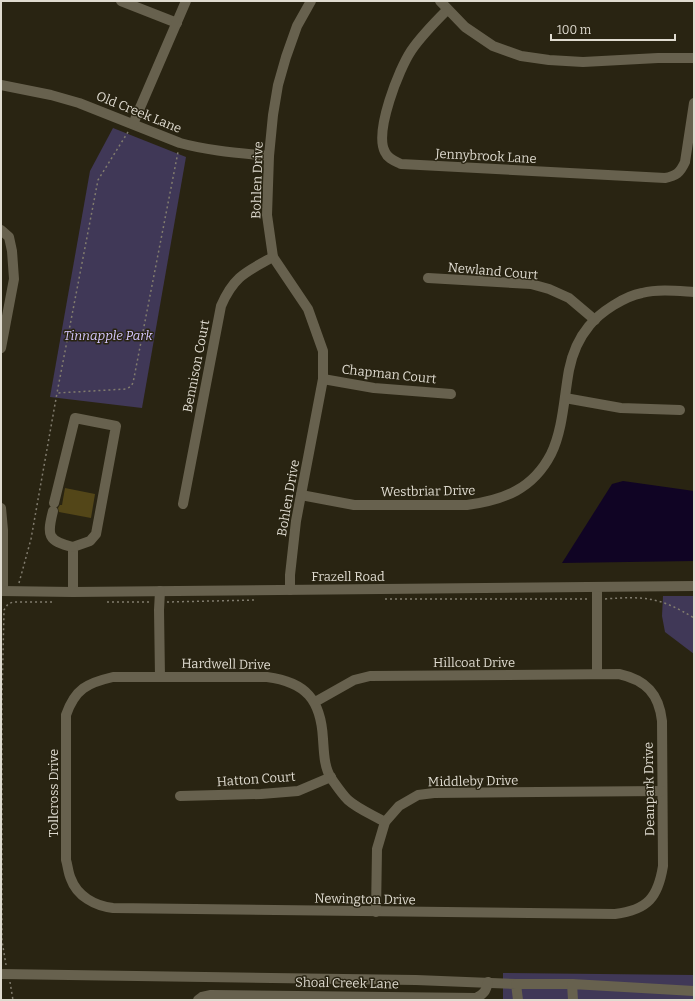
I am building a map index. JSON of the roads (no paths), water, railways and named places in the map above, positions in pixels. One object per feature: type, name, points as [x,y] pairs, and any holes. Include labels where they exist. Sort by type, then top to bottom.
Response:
[{"type":"street","points":[[121,1],[177,23]]},
{"type":"street","points":[[133,124],[186,1]]},
{"type":"street","name":"Bohlen Drive","points":[[290,590],[294,536],[323,379],[323,351],[308,309],[273,257],[267,215],[269,156],[272,115],[278,85],[297,26],[311,1]]},
{"type":"street","points":[[440,1],[465,27],[493,46],[521,56],[549,60],[583,62],[658,58],[694,58]]},
{"type":"street","name":"Jennybrook Lane","points":[[447,10],[425,32],[411,51],[397,77],[386,112],[382,141],[384,152],[391,160],[401,164],[665,178],[674,177],[681,171],[685,162],[694,103]]},
{"type":"street","name":"Old Creek Lane","points":[[1,85],[51,95],[79,103],[180,143],[219,151],[269,156]]},
{"type":"street","points":[[1,230],[9,237],[12,251],[14,279],[1,348]]},
{"type":"street","name":"Bennison Court","points":[[183,504],[221,306],[227,293],[244,273],[273,257]]},
{"type":"street","name":"Newland Court","points":[[428,278],[531,284],[549,289],[569,298],[595,320]]},
{"type":"street","name":"Westbriar Drive","points":[[301,495],[349,504],[376,505],[467,505],[503,498],[518,490],[533,478],[552,453],[558,433],[573,356],[589,326],[620,301],[642,293],[664,290],[694,292]]},
{"type":"street","name":"Chapman Court","points":[[323,379],[374,388],[451,394]]},
{"type":"street","points":[[565,398],[621,408],[680,410]]},
{"type":"street","points":[[75,418],[116,426],[96,534],[90,541],[73,547],[61,544],[54,540],[50,535],[49,527],[75,418]]},
{"type":"street","points":[[1,508],[3,530],[2,591]]},
{"type":"street","points":[[73,547],[73,592]]},
{"type":"street","name":"Frazell Road","points":[[2,591],[73,592],[694,586]]},
{"type":"street","points":[[597,587],[597,674]]},
{"type":"street","points":[[160,591],[160,677]]},
{"type":"street","name":"Hillcoat Drive","points":[[315,702],[354,680],[370,676],[619,674],[630,676],[639,681]]},
{"type":"street","name":"Hardwell Drive","points":[[79,692],[95,681],[113,677],[267,677],[282,679],[294,684],[306,692],[315,702],[321,719],[326,764],[331,777],[348,800],[385,822]]},
{"type":"street","name":"Deanpark Drive","points":[[639,681],[652,693],[661,711],[663,866],[661,880],[656,892],[649,901]]},
{"type":"street","name":"Tollcross Drive","points":[[79,692],[73,699],[66,715],[66,860],[70,879],[75,888],[81,894]]},
{"type":"street","name":"Hatton Court","points":[[180,796],[261,794],[298,791],[331,777]]},
{"type":"street","name":"Middleby Drive","points":[[376,912],[377,849],[385,822],[399,806],[418,795],[434,793],[662,791]]},
{"type":"street","name":"Newington Drive","points":[[81,894],[93,903],[113,908],[376,912],[615,914],[628,913],[639,909],[649,901]]},
{"type":"street","points":[[1,974],[572,984],[694,991]]},
{"type":"street","name":"Shoal Creek Lane","points":[[198,1000],[202,997],[211,995],[331,998],[476,998],[483,995],[487,990],[488,982]]},
{"type":"street","points":[[516,984],[518,1000]]},
{"type":"street","points":[[572,984],[573,1000]]},
{"type":"park label","name":"Tinnapple Park","points":[[108,335]]}]
